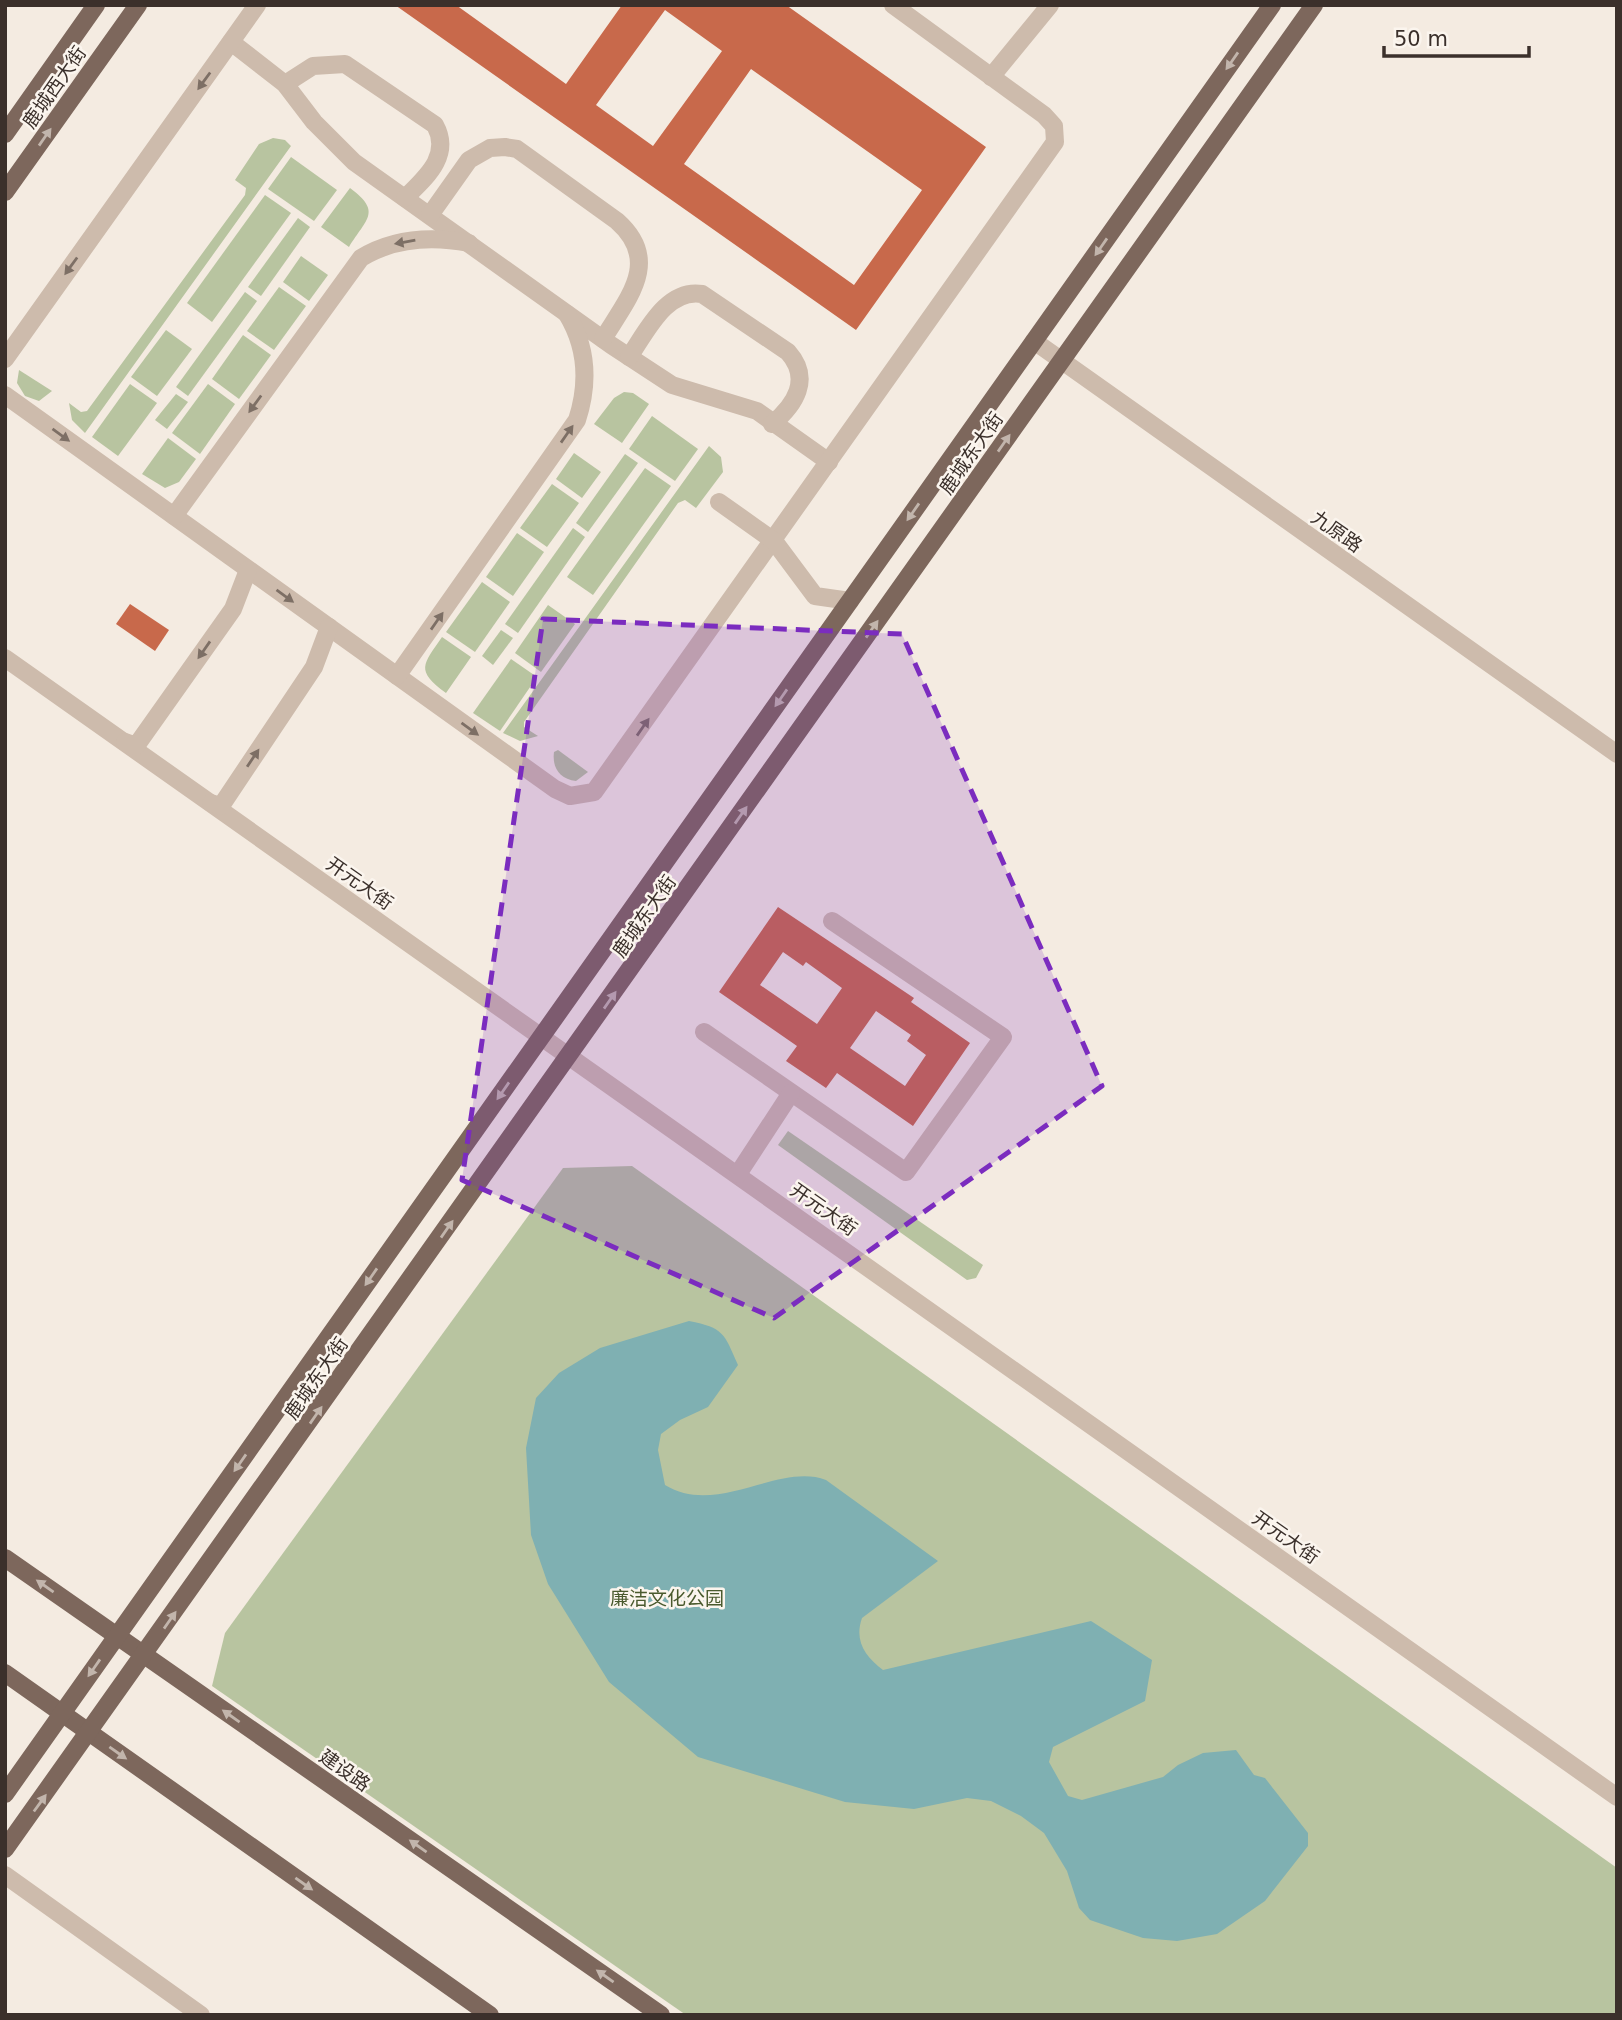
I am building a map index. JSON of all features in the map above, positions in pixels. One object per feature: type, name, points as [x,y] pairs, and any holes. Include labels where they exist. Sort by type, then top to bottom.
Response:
[{"type":"main road","name":"鹿城西大街","points":[[5,134],[96,5]]},
{"type":"main road","name":"鹿城西大街","points":[[5,192],[138,5]]},
{"type":"main road","name":"鹿城东大街","points":[[5,1794],[1272,5]]},
{"type":"main road","name":"鹿城东大街","points":[[5,1849],[90,1734],[1314,5]]},
{"type":"main road","name":"建设路","points":[[5,1558],[661,2015]]},
{"type":"main road","points":[[5,1673],[490,2015]]},
{"type":"street","points":[[5,359],[257,5]]},
{"type":"street","points":[[5,395],[555,789],[570,796],[588,795],[599,789],[1055,142],[1056,132],[1051,122],[893,5]]},
{"type":"street","points":[[991,77],[1050,5]]},
{"type":"street","points":[[231,42],[285,84],[333,144],[603,339],[672,385],[757,411],[829,462]]},
{"type":"street","points":[[285,84],[313,66],[345,64],[435,125],[440,147],[434,169],[405,198]]},
{"type":"street","points":[[430,215],[469,160],[490,148],[517,149],[617,221],[629,232],[636,245],[639,266],[637,282],[603,339]]},
{"type":"street","points":[[174,516],[361,258],[375,250],[419,240],[472,244]]},
{"type":"street","points":[[629,357],[668,304],[687,294],[702,294],[788,352],[794,360],[800,378],[799,394],[787,412],[772,424]]},
{"type":"street","points":[[397,676],[577,420],[586,378],[585,360],[579,340],[562,308]]},
{"type":"street","name":"九原路","points":[[1034,341],[1617,754]]},
{"type":"street","points":[[719,502],[774,541],[815,596],[850,601]]},
{"type":"street","points":[[125,742],[136,746],[233,609],[248,570]]},
{"type":"street","points":[[211,803],[221,806],[314,667],[328,627]]},
{"type":"street","name":"开元大街","points":[[5,658],[1617,1797]]},
{"type":"street","points":[[705,1032],[906,1172],[1003,1037],[832,921]]},
{"type":"street","points":[[738,1174],[791,1093]]},
{"type":"street","points":[[5,1875],[201,2015]]},
{"type":"highlighted area","points":[[543,619],[902,634],[1102,1086],[774,1318],[462,1180]]},
{"type":"green space","points":[[273,138],[285,140],[291,146],[85,433],[72,420],[69,403],[81,412],[87,411],[245,195],[246,188],[235,180],[259,144]]},
{"type":"green space","points":[[291,157],[337,190],[314,221],[268,189]]},
{"type":"green space","points":[[350,188],[366,203],[368,216],[349,247],[321,227]]},
{"type":"green space","points":[[265,195],[291,213],[212,322],[187,303]]},
{"type":"green space","points":[[298,218],[310,227],[261,296],[248,287]]},
{"type":"green space","points":[[301,256],[328,275],[309,301],[283,282]]},
{"type":"green space","points":[[279,287],[306,306],[274,350],[247,331]]},
{"type":"green space","points":[[245,292],[257,301],[188,396],[176,387]]},
{"type":"green space","points":[[166,330],[192,349],[157,396],[131,377]]},
{"type":"green space","points":[[243,335],[271,355],[239,399],[212,379]]},
{"type":"green space","points":[[19,370],[52,391],[39,401],[25,396],[17,383]]},
{"type":"green space","points":[[130,384],[157,403],[118,456],[92,437]]},
{"type":"green space","points":[[208,384],[235,404],[200,454],[172,433]]},
{"type":"green space","points":[[624,392],[633,393],[649,404],[622,443],[594,424],[614,398]]},
{"type":"green space","points":[[176,394],[188,402],[167,429],[155,420]]},
{"type":"green space","points":[[652,416],[698,449],[675,481],[629,449]]},
{"type":"green space","points":[[168,438],[196,459],[179,482],[165,488],[142,474]]},
{"type":"green space","points":[[709,446],[721,457],[723,472],[696,508],[685,500],[678,503],[524,722],[524,727],[538,736],[520,741],[503,733]]},
{"type":"green space","points":[[574,453],[601,472],[582,498],[556,479]]},
{"type":"green space","points":[[625,454],[638,463],[588,532],[576,523]]},
{"type":"green space","points":[[645,468],[671,486],[593,595],[567,577]]},
{"type":"green space","points":[[552,484],[579,503],[547,547],[520,528]]},
{"type":"green space","points":[[573,528],[585,537],[518,633],[505,624]]},
{"type":"green space","points":[[517,533],[544,552],[513,596],[486,577]]},
{"type":"green space","points":[[482,582],[510,602],[475,652],[446,632]]},
{"type":"green space","points":[[548,605],[575,624],[541,672],[515,653]]},
{"type":"green space","points":[[501,630],[513,638],[493,665],[482,656]]},
{"type":"green space","points":[[442,637],[471,657],[446,693],[430,678],[425,667]]},
{"type":"green space","points":[[511,659],[537,677],[500,731],[473,713]]},
{"type":"green space","points":[[558,750],[588,772],[576,781],[565,778],[554,763],[554,752]]},
{"type":"green space","points":[[788,1131],[983,1265],[976,1278],[967,1280],[778,1145]]},
{"type":"green space","name":"廉洁文化公园","points":[[632,1166],[1617,1868],[1617,2015],[686,2015],[212,1686],[225,1633],[563,1168]]},
{"type":"water","points":[[689,1321],[709,1326],[721,1334],[738,1365],[708,1407],[680,1420],[661,1434],[658,1450],[665,1485],[685,1493],[705,1495],[726,1493],[788,1478],[808,1476],[826,1480],[938,1561],[862,1618],[860,1641],[866,1653],[883,1670],[1091,1621],[1152,1660],[1145,1701],[1053,1747],[1049,1762],[1068,1796],[1082,1800],[1163,1777],[1178,1765],[1203,1753],[1236,1750],[1254,1775],[1265,1778],[1308,1833],[1308,1846],[1265,1901],[1217,1934],[1177,1941],[1143,1938],[1090,1920],[1079,1908],[1067,1871],[1044,1833],[1021,1816],[991,1801],[967,1798],[914,1809],[845,1802],[698,1757],[609,1682],[548,1584],[531,1535],[526,1448],[536,1398],[559,1373],[600,1348]]},
{"type":"building","points":[[395,5],[456,5],[566,84],[622,5],[786,5],[986,147],[856,330]],"holes":[[[665,10],[722,51],[653,146],[596,105]],[[751,69],[922,190],[854,285],[684,164]]]},
{"type":"building","points":[[130,604],[169,630],[155,651],[116,624]]},
{"type":"building","points":[[778,907],[914,998],[911,1002],[970,1043],[913,1126],[837,1073],[826,1088],[786,1061],[797,1046],[719,992]],"holes":[[[783,952],[803,966],[806,962],[842,988],[817,1024],[760,985]],[[876,1011],[911,1035],[907,1041],[926,1055],[905,1086],[850,1048]]]}]
